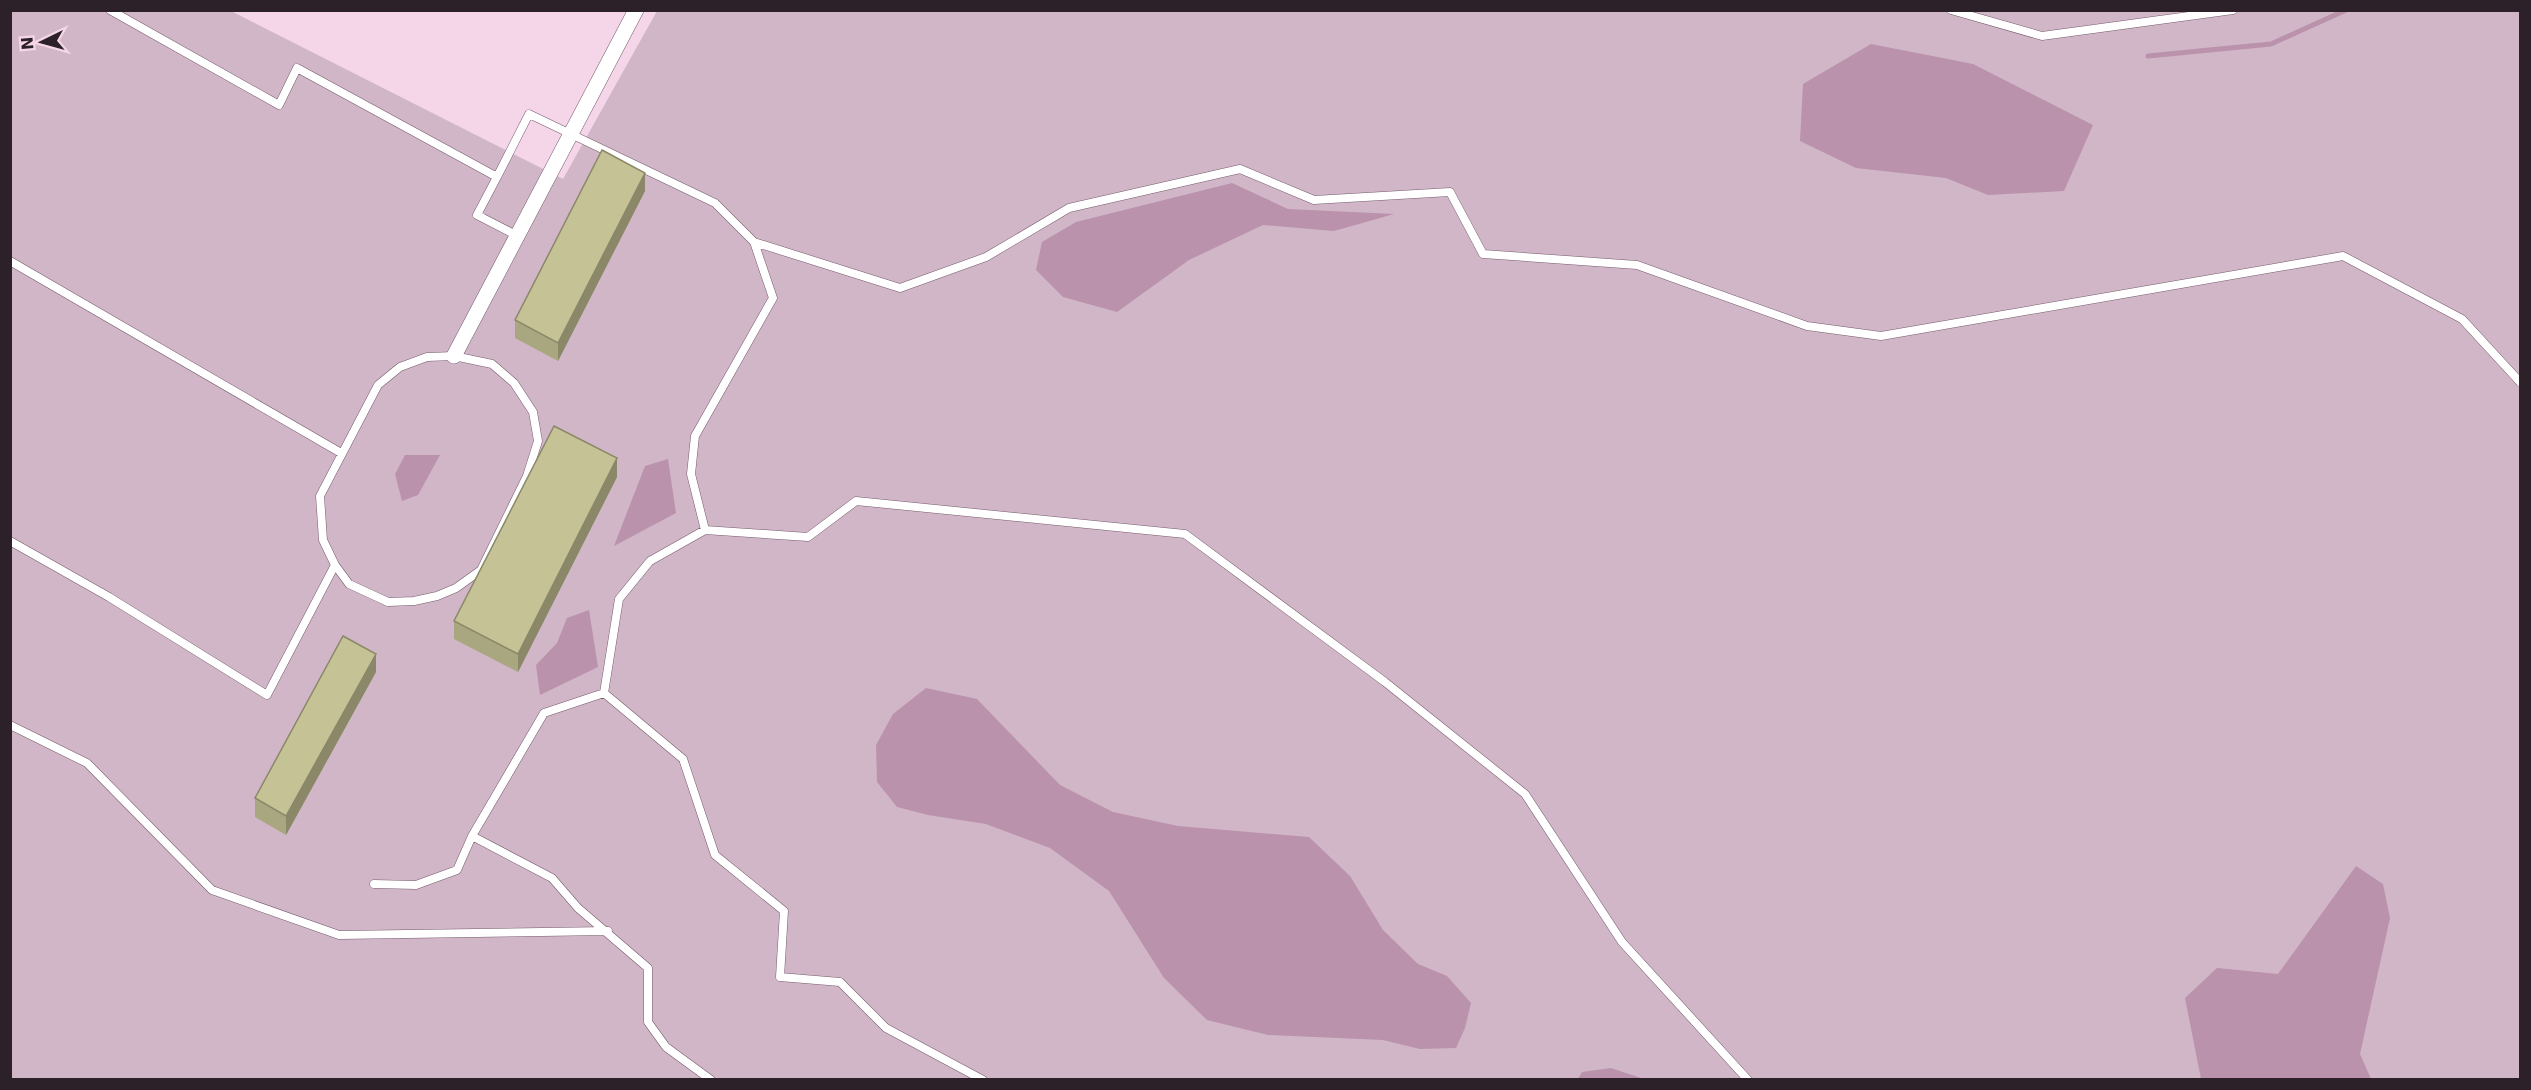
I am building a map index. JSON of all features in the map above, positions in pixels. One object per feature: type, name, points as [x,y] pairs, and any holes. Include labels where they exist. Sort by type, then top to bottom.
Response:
[{"type":"street","points":[[454,356],[636,10]]},
{"type":"lane","points":[[110,10],[279,105],[297,69],[497,177]]},
{"type":"lane","points":[[1951,10],[2042,36],[2233,10]]},
{"type":"lane","points":[[516,235],[477,214],[529,114],[715,203],[754,242],[773,298],[695,436],[691,474],[705,530]]},
{"type":"lane","points":[[754,242],[900,288],[986,258],[1069,208],[1240,169],[1314,200],[1450,192],[1483,254],[1637,265],[1807,326],[1881,336],[2343,256],[2462,318],[2520,382]]},
{"type":"lane","points":[[10,261],[341,453]]},
{"type":"lane","points":[[454,356],[492,364],[514,383],[532,412],[538,441],[526,476],[481,570],[456,588],[437,596],[414,601],[388,602],[349,584],[335,565],[322,540],[320,496],[378,385],[399,367],[427,357],[454,356]]},
{"type":"lane","points":[[604,693],[619,599],[650,561],[705,530],[808,537],[856,501],[1185,534],[1384,682],[1525,794],[1622,942],[1748,1080]]},
{"type":"lane","points":[[10,541],[109,597],[267,695],[335,565]]},
{"type":"lane","points":[[374,884],[416,885],[457,870],[472,836],[544,713],[604,693]]},
{"type":"lane","points":[[604,693],[683,759],[715,855],[784,911],[780,977],[840,982],[886,1028],[983,1080]]},
{"type":"lane","points":[[10,725],[87,763],[212,890],[339,935],[608,931]]},
{"type":"lane","points":[[472,836],[552,878],[578,908],[608,931],[648,968],[648,1022],[666,1047],[711,1080]]},
{"type":"shaded area","points":[[11,11],[231,11],[563,179],[657,11],[2520,11],[2520,1079],[11,1079]]},
{"type":"shaded area","points":[[1871,44],[1973,64],[2093,125],[2064,191],[1988,195],[1946,178],[1856,168],[1800,141],[1803,84]]},
{"type":"shaded area","points":[[1232,183],[1288,209],[1394,214],[1334,231],[1263,225],[1189,260],[1117,312],[1063,297],[1036,270],[1042,242],[1076,222]]},
{"type":"shaded area","points":[[405,455],[440,455],[418,495],[402,501],[395,474]]},
{"type":"shaded area","points":[[668,459],[676,513],[614,546],[645,466]]},
{"type":"shaded area","points":[[589,610],[598,667],[540,695],[536,665],[557,643],[567,618]]},
{"type":"shaded area","points":[[926,688],[977,699],[1060,785],[1113,812],[1178,826],[1309,837],[1350,876],[1383,930],[1418,964],[1447,976],[1471,1003],[1465,1028],[1456,1048],[1420,1049],[1383,1040],[1268,1035],[1207,1020],[1164,978],[1109,891],[1050,848],[986,824],[928,815],[897,807],[877,782],[876,745],[893,714]]},
{"type":"shaded area","points":[[2356,866],[2383,884],[2390,918],[2360,1054],[2371,1079],[2201,1079],[2185,998],[2217,968],[2278,974]]},
{"type":"shaded area","points":[[1611,1068],[1644,1079],[1578,1079],[1582,1072]]},
{"type":"building","points":[[602,150],[645,173],[558,343],[515,320]]},
{"type":"building","points":[[554,426],[617,458],[518,654],[454,621]]},
{"type":"building","points":[[343,636],[376,654],[286,816],[255,798]]},
{"type":"waterway","points":[[2148,56],[2271,44],[2346,10]]}]
